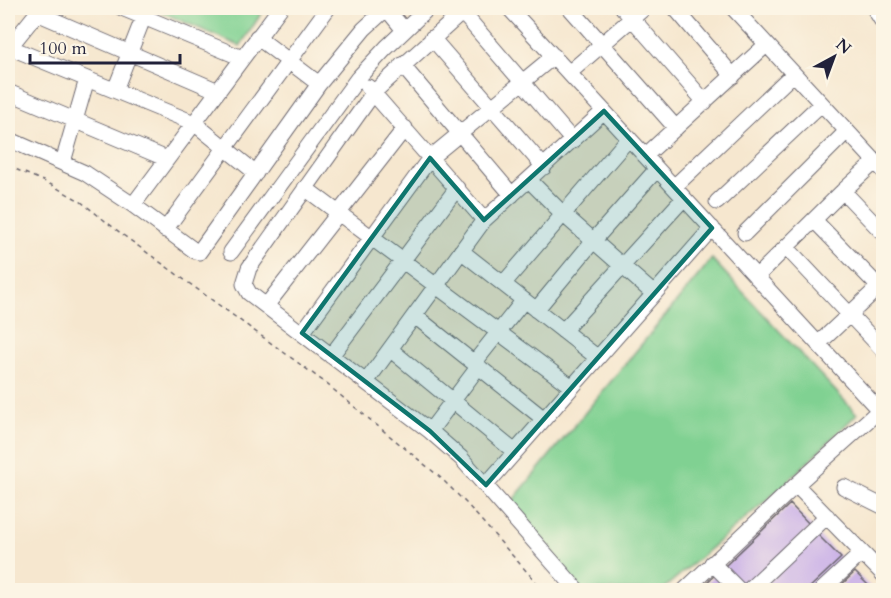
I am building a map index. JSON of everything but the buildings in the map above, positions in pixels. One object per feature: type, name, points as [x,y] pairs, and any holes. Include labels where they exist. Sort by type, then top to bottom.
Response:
[{"type":"street","points":[[122,8],[242,58]]},
{"type":"street","points":[[133,205],[280,8]]},
{"type":"street","points":[[165,230],[328,8]]},
{"type":"street","points":[[8,139],[85,173],[199,252],[319,84],[364,29],[386,8],[404,30]]},
{"type":"street","points":[[231,252],[358,78],[428,8]]},
{"type":"street","points":[[509,8],[818,344],[881,408],[712,563],[685,591]]},
{"type":"street","points":[[570,8],[676,128]]},
{"type":"street","points":[[675,8],[733,76]]},
{"type":"street","points":[[733,8],[879,166],[843,191],[756,277]]},
{"type":"street","points":[[874,8],[884,24]]},
{"type":"street","points":[[218,91],[128,54],[39,10],[8,48],[194,123],[256,173]]},
{"type":"street","points":[[573,141],[464,10],[374,92],[249,268],[244,284],[249,293],[430,431],[461,458],[577,591]]},
{"type":"street","points":[[569,73],[602,44],[633,11],[705,102]]},
{"type":"street","points":[[115,90],[144,16]]},
{"type":"street","points":[[257,38],[319,84]]},
{"type":"street","points":[[432,38],[544,167]]},
{"type":"street","points":[[645,156],[766,45]]},
{"type":"street","points":[[302,333],[430,158],[554,56]]},
{"type":"street","points":[[402,65],[512,195]]},
{"type":"street","points":[[563,331],[622,265],[679,193],[793,74]]},
{"type":"street","points":[[358,78],[374,92],[484,220]]},
{"type":"street","points":[[63,162],[87,79]]},
{"type":"street","points":[[8,92],[167,159]]},
{"type":"street","points":[[717,202],[821,104]]},
{"type":"street","points":[[366,382],[484,220],[530,181],[604,111]]},
{"type":"street","points":[[266,306],[405,128]]},
{"type":"street","points":[[745,233],[847,131]]},
{"type":"street","points":[[503,284],[629,138]]},
{"type":"street","points":[[536,310],[657,168]]},
{"type":"street","points":[[530,181],[563,214],[654,294]]},
{"type":"street","points":[[305,188],[572,387]]},
{"type":"street","points":[[331,356],[457,188]]},
{"type":"street","points":[[843,191],[884,234]]},
{"type":"street","points":[[814,220],[882,287],[818,344]]},
{"type":"street","points":[[486,485],[712,228]]},
{"type":"street","points":[[786,247],[884,351]]},
{"type":"street","points":[[461,251],[598,358]]},
{"type":"street","points":[[430,431],[524,300]]},
{"type":"street","points":[[415,316],[544,418]]},
{"type":"street","points":[[391,350],[515,452]]},
{"type":"street","points":[[796,485],[884,575]]},
{"type":"street","points":[[844,487],[883,505]]},
{"type":"street","points":[[749,591],[827,516]]},
{"type":"street","points":[[822,591],[862,553]]},
{"type":"street","points":[[712,563],[739,591]]},
{"type":"path","points":[[8,166],[48,183],[80,201],[331,388],[441,478],[466,503],[543,591]]},
{"type":"highlighted area","points":[[604,111],[712,228],[486,485],[430,431],[302,333],[430,158],[484,220]]},
{"type":"green space","points":[[152,8],[265,8],[240,46]]},
{"type":"green space","points":[[712,259],[857,414],[783,486],[662,590],[581,590],[508,506]]}]
